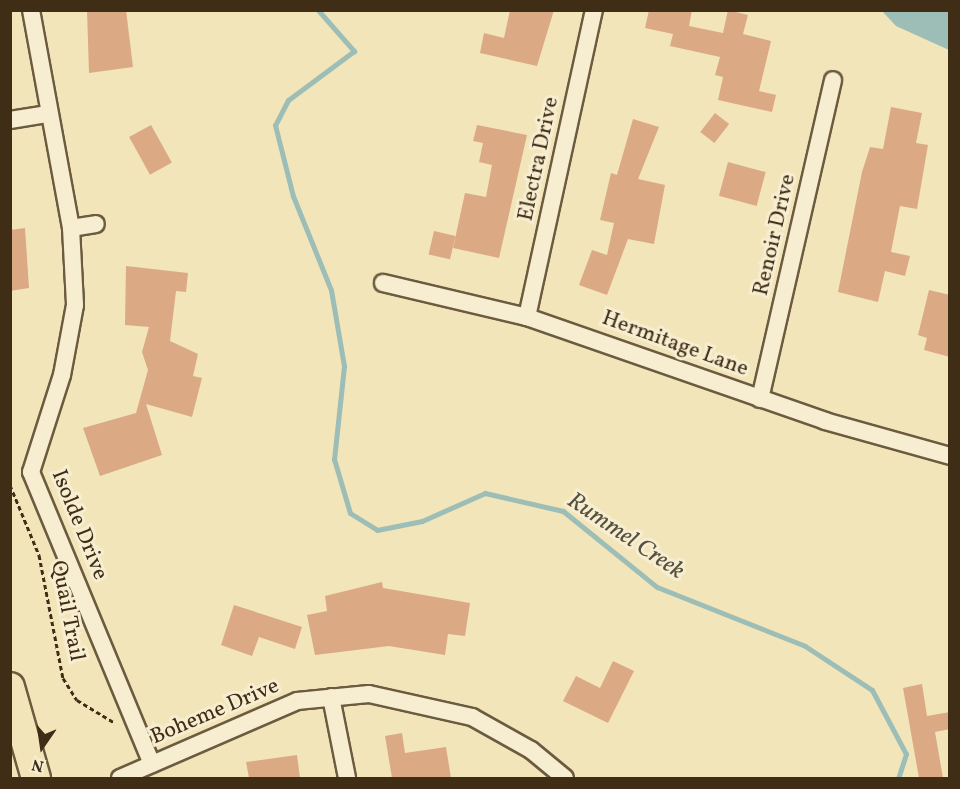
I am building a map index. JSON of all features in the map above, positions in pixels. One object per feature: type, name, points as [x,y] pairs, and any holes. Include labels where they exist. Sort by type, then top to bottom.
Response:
[{"type":"highway","points":[[10,687],[38,773]]},
{"type":"street","name":"Isolde Drive","points":[[31,10],[47,114],[71,228],[71,334],[32,472],[152,764]]},
{"type":"street","name":"Electra Drive","points":[[528,317],[594,10]]},
{"type":"street","name":"Renoir Drive","points":[[760,399],[833,80]]},
{"type":"street","points":[[10,120],[47,114]]},
{"type":"street","points":[[71,228],[96,224]]},
{"type":"street","name":"Hermitage Lane","points":[[383,284],[528,317],[760,399],[950,456]]},
{"type":"street","points":[[347,778],[331,697],[369,694],[472,717],[531,750],[565,778]]},
{"type":"street","name":"Boheme Drive","points":[[120,778],[297,701],[331,697]]},
{"type":"path","name":"Quail Trail","points":[[10,485],[39,555],[63,678],[77,700],[119,727]]},
{"type":"water","points":[[882,11],[949,11],[949,50],[896,26]]},
{"type":"building","points":[[87,10],[126,10],[133,67],[89,73]]},
{"type":"building","points":[[510,10],[554,10],[537,66],[480,53],[484,33],[504,38]]},
{"type":"building","points":[[649,10],[692,10],[689,26],[723,33],[728,10],[748,15],[743,34],[771,41],[759,91],[776,95],[772,112],[718,100],[723,77],[715,75],[720,57],[670,46],[673,34],[645,28]]},
{"type":"building","points":[[891,107],[922,113],[916,143],[928,145],[917,209],[900,206],[891,252],[910,256],[905,276],[885,271],[878,302],[838,292],[862,172],[870,147],[883,149]]},
{"type":"building","points":[[715,113],[729,124],[714,143],[700,132]]},
{"type":"building","points":[[633,119],[659,127],[638,179],[665,185],[654,244],[628,239],[607,295],[579,285],[592,250],[607,255],[614,223],[600,220],[611,173],[617,175]]},
{"type":"building","points":[[151,125],[172,163],[150,175],[129,137]]},
{"type":"building","points":[[477,125],[527,135],[499,258],[453,248],[465,193],[486,197],[492,165],[479,162],[483,143],[473,141]]},
{"type":"building","points":[[728,162],[766,172],[757,206],[719,196]]},
{"type":"building","points":[[25,228],[29,288],[10,291],[10,230]]},
{"type":"building","points":[[434,231],[455,236],[450,259],[429,254]]},
{"type":"building","points":[[126,266],[188,273],[186,292],[176,291],[170,341],[198,354],[193,376],[202,378],[192,417],[146,404],[162,455],[100,476],[83,428],[136,413],[148,370],[142,352],[149,327],[125,325]]},
{"type":"building","points":[[929,290],[950,295],[950,357],[924,350],[927,338],[918,335]]},
{"type":"building","points":[[382,582],[383,588],[470,603],[465,636],[448,634],[445,655],[389,646],[315,655],[307,615],[327,611],[325,596]]},
{"type":"building","points":[[234,605],[302,627],[295,649],[259,637],[252,656],[221,645]]},
{"type":"building","points":[[613,661],[634,671],[608,723],[563,701],[576,676],[600,688]]},
{"type":"building","points":[[922,684],[927,716],[950,712],[950,729],[935,732],[943,778],[919,778],[903,688]]},
{"type":"building","points":[[402,733],[405,753],[446,747],[451,778],[392,778],[385,736]]},
{"type":"building","points":[[297,755],[300,778],[249,778],[246,762]]},
{"type":"waterway","name":"Rummel Creek","points":[[318,10],[354,51],[288,100],[275,125],[293,196],[331,290],[344,366],[334,459],[350,513],[377,530],[422,521],[485,493],[563,511],[657,587],[805,646],[872,690],[906,754],[898,778]]}]
